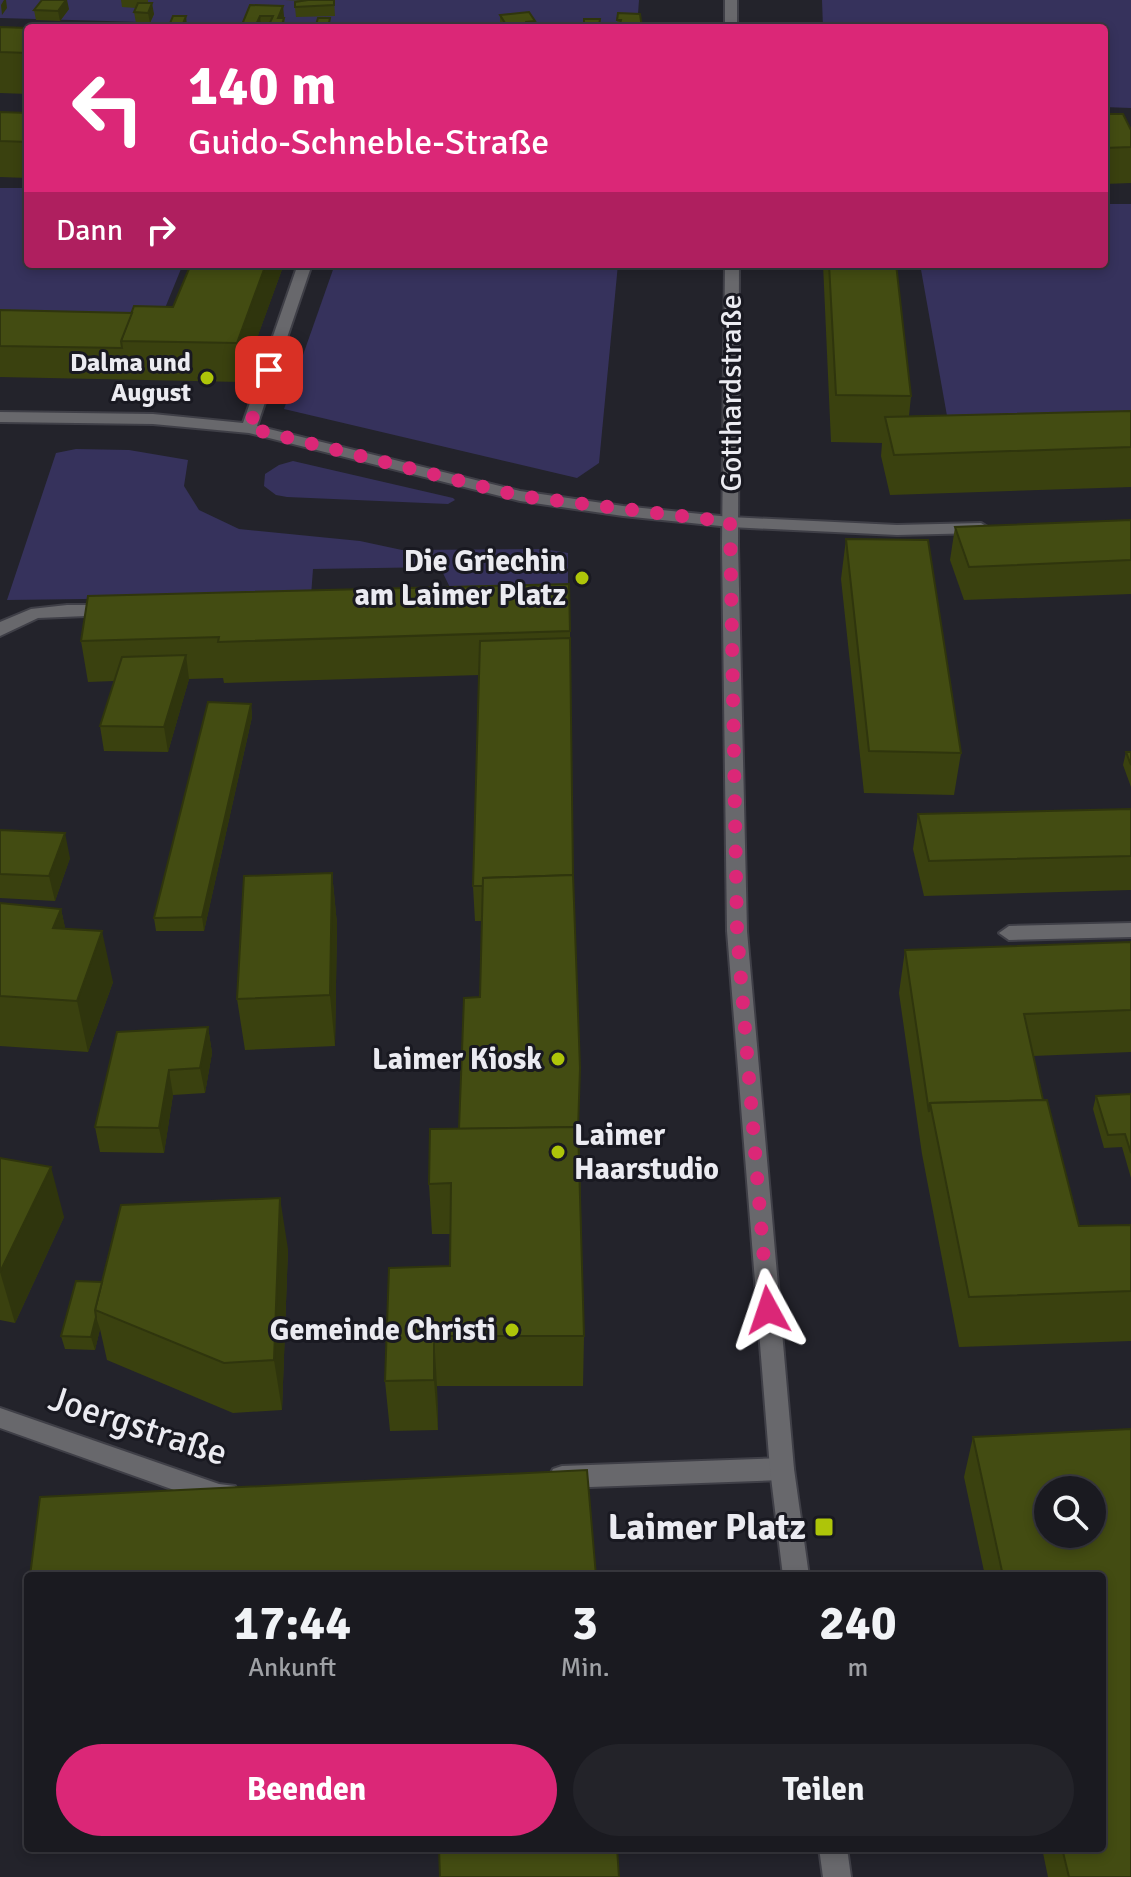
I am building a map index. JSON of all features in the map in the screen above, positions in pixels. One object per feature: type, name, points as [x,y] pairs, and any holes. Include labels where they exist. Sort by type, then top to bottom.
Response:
[{"type":"street","points":[[731,0],[731,24]]},
{"type":"street","points":[[249,428],[304,268]]},
{"type":"street","name":"Gotthardstraße","points":[[732,268],[730,522],[737,931],[782,1469],[795,1572]]},
{"type":"street","points":[[0,417],[153,419],[249,428],[520,496],[730,522],[897,530],[1003,527]]},
{"type":"street","points":[[0,631],[11,620],[51,611],[130,610]]},
{"type":"street","points":[[1009,933],[1131,930]]},
{"type":"street","name":"Joergstraße","points":[[0,1418],[219,1495],[248,1493]]},
{"type":"street","points":[[535,1479],[782,1469]]},
{"type":"street","points":[[834,1852],[837,1877]]},
{"type":"shaded area","points":[[0,0],[639,0],[637,24],[212,24],[0,18]]},
{"type":"shaded area","points":[[822,0],[1131,0],[1131,108],[1108,107],[1108,24],[823,24]]},
{"type":"shaded area","points":[[0,188],[24,188],[24,268],[181,268],[163,313],[0,322]]},
{"type":"shaded area","points":[[1108,204],[1131,204],[1131,426],[949,427],[921,268],[1108,268]]},
{"type":"shaded area","points":[[334,268],[618,268],[599,463],[577,478],[284,409]]},
{"type":"shaded area","points":[[76,449],[129,450],[188,460],[184,486],[199,510],[239,529],[360,541],[402,550],[544,549],[568,553],[568,606],[459,606],[440,567],[313,569],[311,596],[7,600],[56,453]]},
{"type":"shaded area","points":[[293,461],[455,500],[448,504],[287,497],[276,495],[264,486],[265,474]]},
{"type":"building","points":[[42,0],[66,0],[58,11],[34,10]]},
{"type":"building","points":[[334,0],[334,5],[295,7],[295,2]]},
{"type":"building","points":[[138,3],[152,3],[148,13],[134,12]]},
{"type":"building","points":[[250,5],[283,6],[278,18],[284,18],[282,24],[269,24],[273,16],[260,16],[256,24],[242,24]]},
{"type":"building","points":[[529,12],[535,21],[505,24],[500,15]]},
{"type":"building","points":[[618,13],[640,14],[641,24],[620,24],[621,20],[617,20]]},
{"type":"building","points":[[173,16],[186,16],[183,24],[170,24]]},
{"type":"building","points":[[318,18],[330,18],[329,24],[316,24]]},
{"type":"building","points":[[584,19],[600,19],[599,24],[584,24]]},
{"type":"building","points":[[0,27],[24,28],[24,53],[0,52]]},
{"type":"building","points":[[0,112],[24,113],[24,142],[0,141]]},
{"type":"building","points":[[1108,114],[1123,114],[1131,130],[1131,147],[1108,148]]},
{"type":"building","points":[[189,268],[265,268],[237,343],[121,341],[134,306],[173,307]]},
{"type":"building","points":[[829,268],[896,268],[911,396],[836,395]]},
{"type":"building","points":[[0,310],[132,313],[121,341],[122,348],[0,346]]},
{"type":"building","points":[[1131,411],[1131,447],[894,455],[885,417]]},
{"type":"building","points":[[1131,520],[1131,560],[969,567],[955,527]]},
{"type":"building","points":[[846,539],[928,540],[961,753],[869,751]]},
{"type":"building","points":[[569,584],[570,631],[218,642],[219,637],[81,641],[88,596]]},
{"type":"building","points":[[570,638],[573,875],[483,878],[483,886],[473,886],[480,641]]},
{"type":"building","points":[[186,655],[164,727],[100,726],[122,657]]},
{"type":"building","points":[[208,702],[251,704],[202,917],[154,918]]},
{"type":"building","points":[[1131,809],[1131,856],[929,861],[918,814]]},
{"type":"building","points":[[0,830],[65,833],[49,876],[0,874]]},
{"type":"building","points":[[332,873],[330,995],[237,999],[244,876]]},
{"type":"building","points":[[573,875],[580,1068],[578,1130],[578,1127],[459,1129],[464,998],[480,997],[483,878]]},
{"type":"building","points":[[0,903],[61,909],[53,928],[102,931],[77,1001],[0,996]]},
{"type":"building","points":[[1131,942],[1131,1010],[1024,1014],[1043,1100],[930,1103],[929,1112],[905,950]]},
{"type":"building","points":[[208,1027],[200,1068],[169,1070],[159,1128],[95,1127],[117,1032]]},
{"type":"building","points":[[1131,1094],[1131,1153],[1125,1134],[1108,1135],[1096,1096]]},
{"type":"building","points":[[1047,1100],[1079,1226],[1131,1225],[1131,1291],[969,1297],[930,1103]]},
{"type":"building","points":[[578,1127],[584,1336],[434,1336],[434,1380],[385,1381],[389,1268],[450,1266],[451,1183],[429,1184],[430,1129]]},
{"type":"building","points":[[0,1158],[51,1167],[0,1272]]},
{"type":"building","points":[[280,1198],[274,1360],[224,1363],[95,1310],[121,1205]]},
{"type":"building","points":[[76,1281],[102,1282],[91,1337],[61,1336]]},
{"type":"building","points":[[1131,1429],[1131,1877],[1069,1877],[1063,1852],[1106,1852],[1106,1572],[1002,1572],[973,1437]]},
{"type":"building","points":[[587,1470],[596,1572],[31,1572],[40,1497]]},
{"type":"building","points":[[439,1852],[617,1852],[619,1877],[440,1877]]},
{"type":"place","name":"Dalma und August","points":[[207,378]]},
{"type":"place","name":"Die Griechin am Laimer Platz","points":[[582,578]]},
{"type":"place","name":"Laimer Kiosk","points":[[558,1059]]},
{"type":"place","name":"Laimer Haarstudio","points":[[558,1152]]},
{"type":"place","name":"Gemeinde Christi","points":[[512,1330]]},
{"type":"place","name":"Laimer Platz","points":[[824,1527]]},
{"type":"route","points":[[269,370],[249,428],[520,496],[730,522],[737,931],[768,1310]]}]
